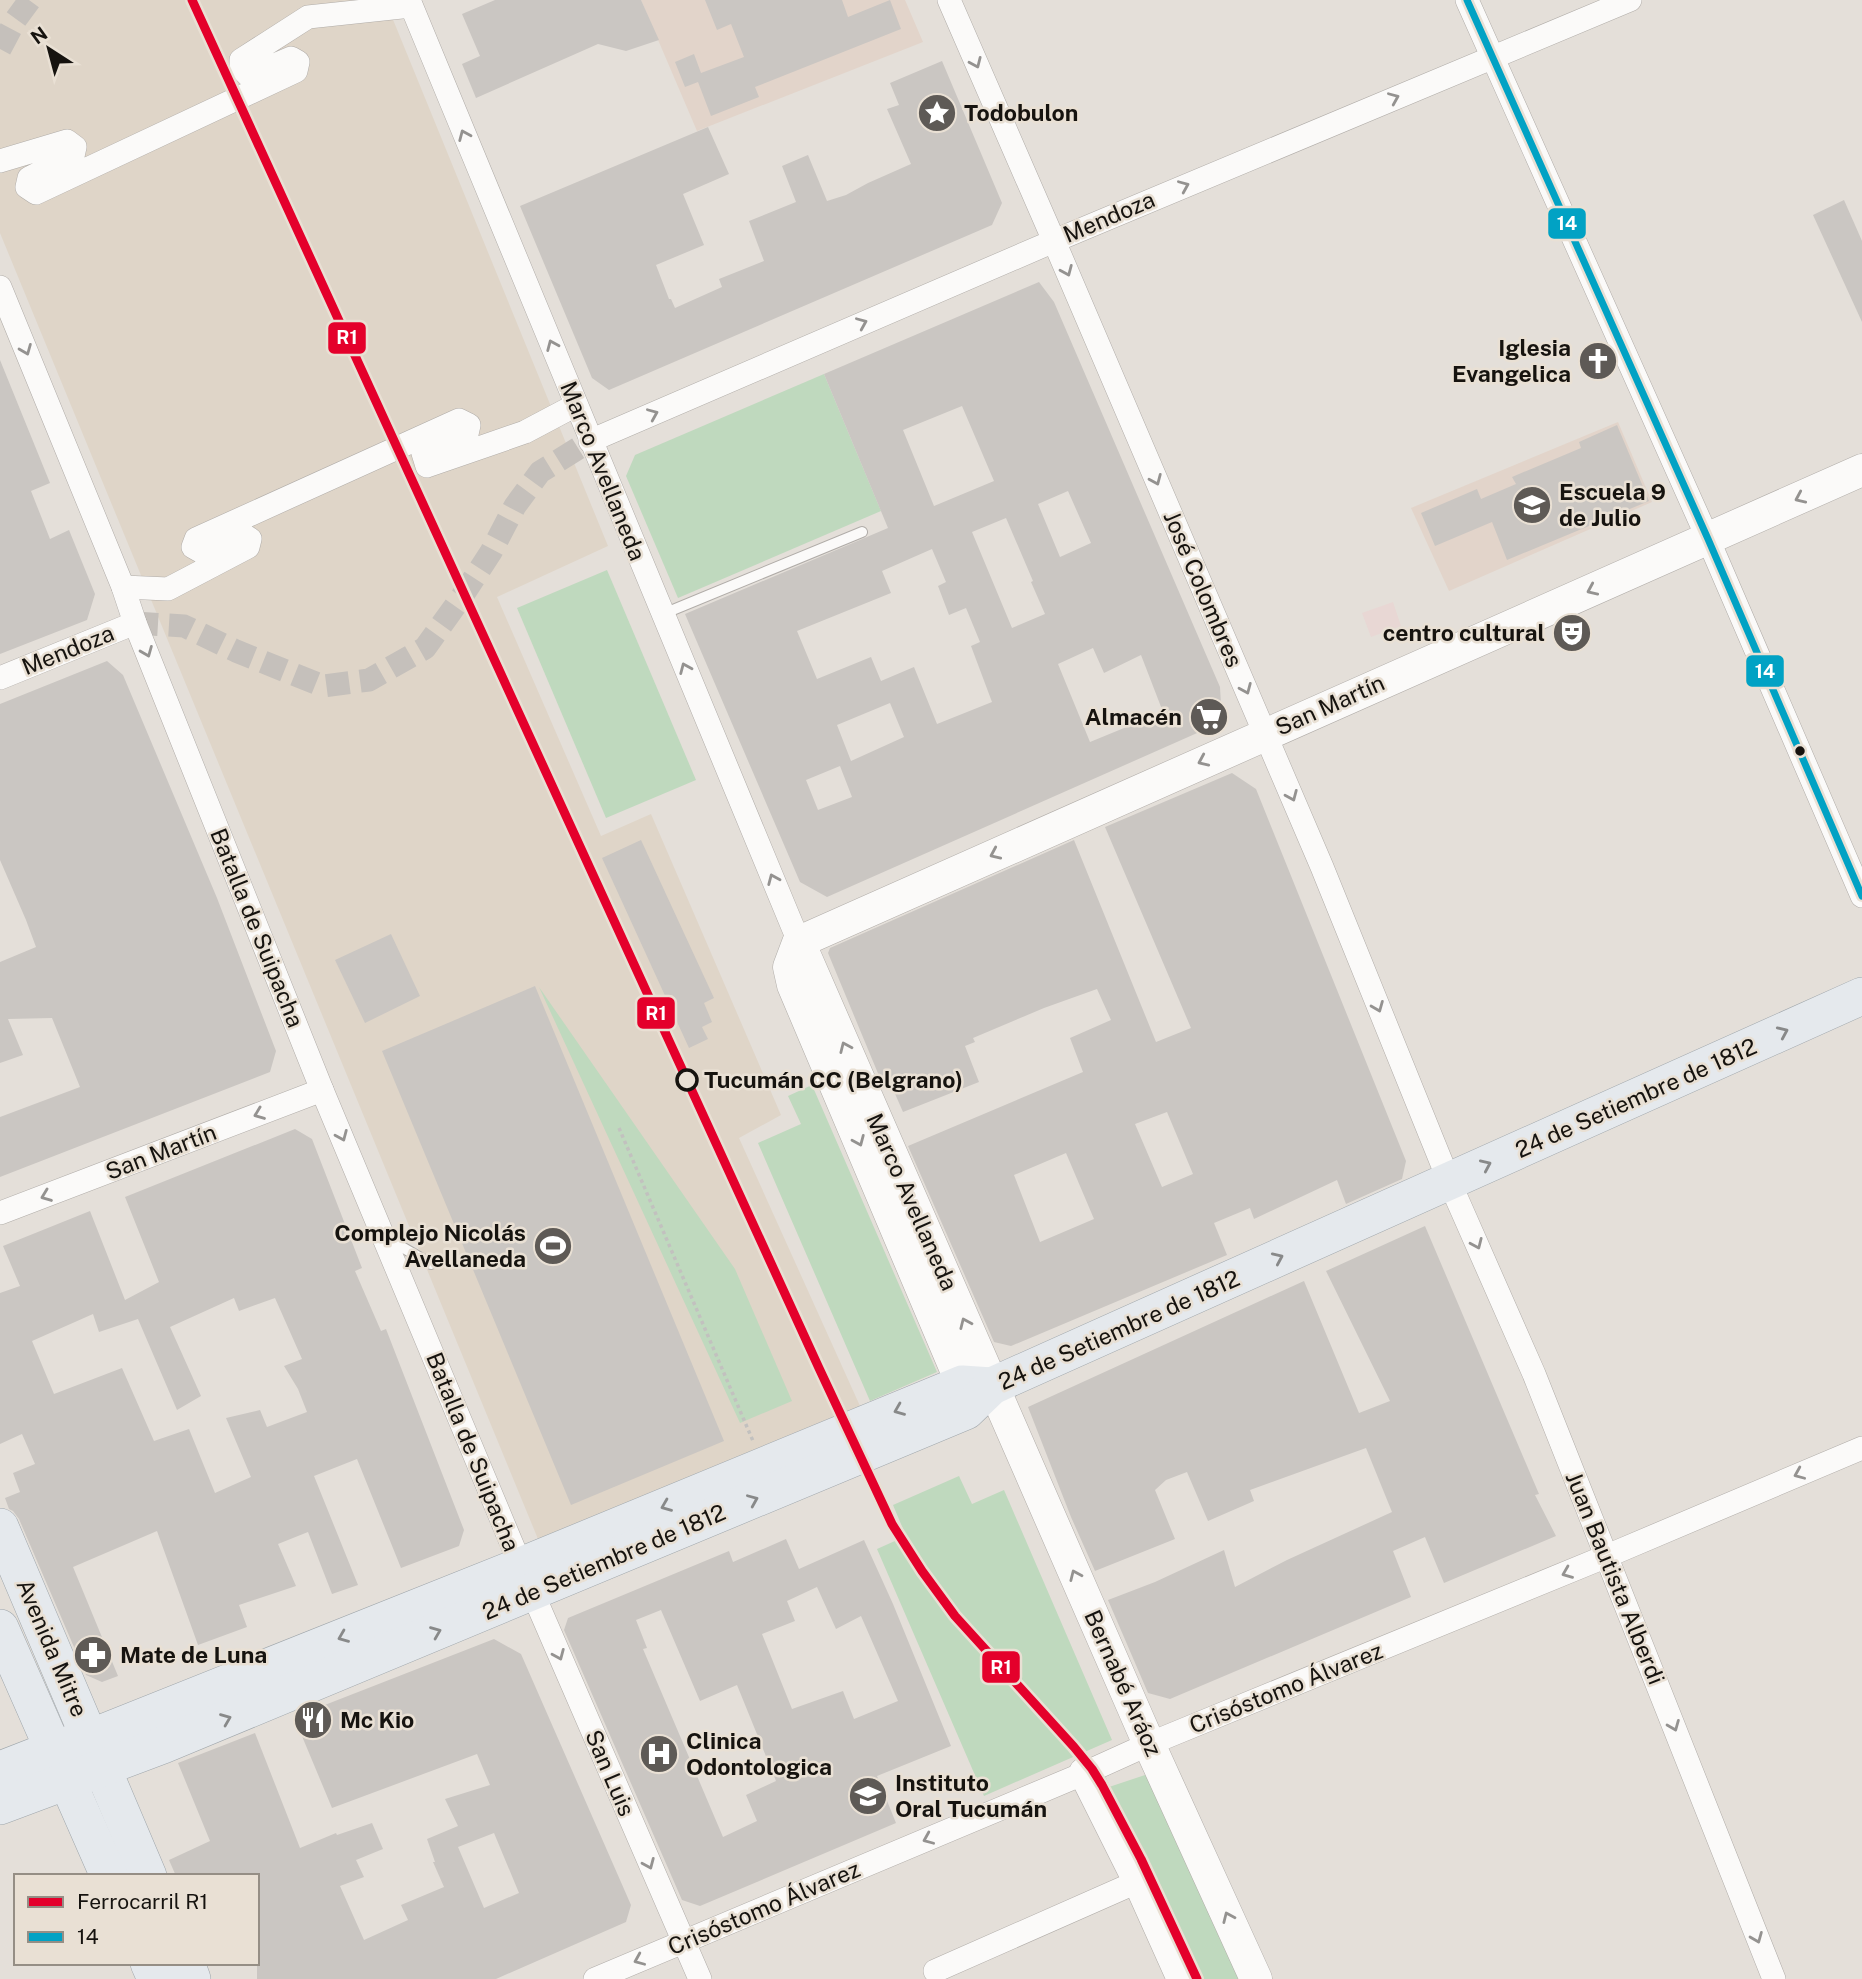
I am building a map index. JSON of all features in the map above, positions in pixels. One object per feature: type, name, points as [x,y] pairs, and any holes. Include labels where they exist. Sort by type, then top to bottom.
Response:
[{"type":"main road","name":"24 de Setiembre de 1812","points":[[61,1765],[159,1729],[526,1579],[1449,1181],[1862,996]]},
{"type":"main road","name":"Avenida Mitre","points":[[0,1527],[147,1874]]},
{"type":"main road","name":"Avenida Mitre","points":[[0,1628],[94,1842]]},
{"type":"main road","points":[[59,1662],[89,1697],[159,1729],[130,1778],[125,1795],[124,1817]]},
{"type":"main road","points":[[0,1759],[26,1734],[31,1701],[21,1676]]},
{"type":"main road","points":[[0,1770],[61,1765]]},
{"type":"main road","points":[[0,1806],[61,1765]]},
{"type":"main road","points":[[0,1806],[48,1801],[61,1806],[84,1826],[108,1874]]},
{"type":"street","name":"José Colombres","points":[[949,0],[1322,867],[1449,1181]]},
{"type":"street","points":[[1467,0],[1708,539],[1862,895]]},
{"type":"street","name":"Mendoza","points":[[590,441],[1054,241],[1630,0]]},
{"type":"street","points":[[0,161],[67,141],[75,147],[73,156],[29,178],[27,187],[36,193],[296,71],[298,62],[291,58],[249,76],[240,68],[241,60],[308,18],[410,3]]},
{"type":"street","name":"Marco Avellaneda","points":[[410,3],[799,942],[977,1385]]},
{"type":"street","name":"Batalla de Suipacha","points":[[0,287],[123,587],[322,1090],[526,1579]]},
{"type":"street","points":[[123,587],[168,589],[248,547],[250,540],[244,536],[202,552],[193,547],[196,539],[459,420],[469,425],[467,435],[423,453],[427,466],[525,432],[576,405]]},
{"type":"street","name":"San Martín","points":[[799,942],[1862,470]]},
{"type":"street","name":"Mendoza","points":[[0,678],[135,623]]},
{"type":"street","name":"San Martín","points":[[0,1213],[322,1090]]},
{"type":"street","name":"Juan Bautista Alberdi","points":[[1449,1181],[1534,1374],[1774,1979]]},
{"type":"street","name":"Bernabé Aráoz","points":[[977,1385],[1149,1744],[1256,1979]]},
{"type":"street","name":"Crisóstomo Álvarez","points":[[595,1979],[1149,1744],[1862,1448]]},
{"type":"street","name":"San Luis","points":[[526,1579],[700,1979]]},
{"type":"street","points":[[1085,1773],[1139,1881],[1183,1979]]},
{"type":"street","points":[[935,1971],[1139,1881]]},
{"type":"lane","points":[[663,614],[862,532]]},
{"type":"lane","points":[[384,1236],[431,1264]]},
{"type":"path","points":[[619,1128],[746,1423]]},
{"type":"shaded area","points":[[0,0],[385,0],[608,546],[497,597],[601,836],[651,814],[781,1115],[739,1138],[860,1406],[538,1539],[0,233]]},
{"type":"shaded area","points":[[641,0],[905,0],[923,42],[697,131]]},
{"type":"shaded area","name":"Escuela 9 de Julio","points":[[1618,422],[1652,502],[1449,591],[1411,508]]},
{"type":"shaded area","points":[[1393,602],[1401,626],[1371,637],[1362,613]]},
{"type":"green space","points":[[824,374],[881,511],[678,598],[626,476],[635,455]]},
{"type":"green space","points":[[607,570],[696,780],[606,818],[517,608]]},
{"type":"green space","points":[[539,987],[735,1269],[792,1401],[740,1423]]},
{"type":"green space","points":[[812,1085],[937,1372],[870,1401],[758,1143],[801,1124],[788,1096]]},
{"type":"green space","points":[[959,1476],[972,1504],[1004,1490],[1112,1740],[984,1796],[877,1549],[906,1536],[893,1505]]},
{"type":"green space","points":[[1148,1774],[1241,1979],[1200,1979],[1109,1787]]},
{"type":"building","points":[[495,0],[641,0],[659,40],[626,51],[598,44],[476,98],[462,64],[480,56],[462,14]]},
{"type":"building","points":[[705,0],[842,0],[848,17],[890,0],[901,29],[755,87],[759,97],[711,116],[698,82],[685,87],[675,62],[694,54],[701,73],[744,57],[731,24],[717,30]]},
{"type":"building","points":[[942,61],[1002,203],[992,225],[609,390],[592,378],[520,206],[708,127],[729,174],[683,194],[704,245],[656,265],[675,308],[722,287],[719,279],[764,261],[749,221],[796,202],[782,166],[808,155],[827,201],[846,195],[911,164],[887,109],[899,105],[890,83]]},
{"type":"building","points":[[1844,200],[1862,241],[1862,322],[1813,215]]},
{"type":"building","points":[[1039,282],[1054,302],[1220,687],[1222,722],[827,897],[800,882],[685,614],[888,528],[824,374]],"holes":[[[962,406],[994,481],[934,506],[903,430]],[[1068,491],[1091,543],[1060,557],[1038,504]],[[1006,518],[1045,614],[1012,628],[972,532]],[[932,549],[946,582],[938,586],[949,615],[966,608],[980,642],[971,646],[992,702],[937,724],[914,667],[881,681],[871,657],[817,679],[797,631],[891,593],[882,571]],[[1093,648],[1104,673],[1141,655],[1163,712],[1090,742],[1058,664]],[[890,703],[904,737],[851,761],[837,725]],[[840,766],[852,797],[818,810],[806,780]]]},
{"type":"building","points":[[0,360],[50,483],[31,491],[50,539],[69,530],[95,594],[87,620],[0,654]]},
{"type":"building","name":"Escuela 9 de Julio","points":[[1617,425],[1649,501],[1507,560],[1492,522],[1435,546],[1421,513],[1477,489],[1481,499],[1516,484],[1512,477],[1581,448],[1579,442]]},
{"type":"building","points":[[107,661],[123,675],[217,898],[276,1051],[270,1072],[0,1177],[0,1117],[80,1087],[52,1018],[8,1019],[23,1055],[0,1063],[0,962],[36,947],[0,860],[0,704]]},
{"type":"building","points":[[1232,773],[1256,789],[1406,1161],[1402,1179],[1346,1204],[1337,1180],[1254,1219],[1250,1208],[1214,1223],[1227,1255],[1011,1346],[994,1342],[908,1146],[1083,1072],[1070,1038],[1111,1020],[1097,989],[973,1038],[975,1042],[965,1046],[979,1082],[903,1112],[889,1080],[882,1083],[828,953],[830,948],[1074,840],[1156,1042],[1191,1028],[1105,827]],"holes":[[[1167,1112],[1193,1174],[1162,1187],[1135,1124]],[[1066,1153],[1094,1219],[1040,1242],[1014,1175]]]},
{"type":"building","points":[[641,840],[714,998],[704,1003],[712,1022],[702,1027],[708,1039],[689,1048],[602,858]]},
{"type":"building","points":[[391,934],[420,996],[365,1023],[335,960]]},
{"type":"building","name":"Complejo Nicolás Avellaneda","points":[[535,986],[724,1441],[571,1505],[382,1051]]},
{"type":"building","points":[[295,1129],[312,1139],[362,1268],[355,1271],[381,1331],[386,1329],[464,1530],[459,1546],[401,1568],[357,1459],[314,1476],[358,1585],[332,1594],[308,1532],[278,1544],[296,1586],[239,1605],[247,1627],[198,1645],[157,1531],[73,1567],[118,1676],[102,1682],[86,1675],[19,1519],[9,1509],[5,1498],[20,1492],[13,1473],[35,1464],[22,1434],[0,1444],[0,1293],[20,1286],[3,1246],[90,1211],[125,1300],[159,1282],[125,1197]],"holes":[[[234,1298],[239,1311],[275,1298],[302,1359],[284,1366],[298,1389],[307,1412],[267,1427],[260,1410],[226,1418],[251,1477],[215,1493],[189,1429],[154,1441],[122,1368],[54,1394],[32,1341],[93,1314],[99,1332],[138,1319],[177,1410],[201,1396],[170,1327]]]},
{"type":"building","points":[[1425,1226],[1539,1494],[1535,1495],[1556,1536],[1444,1583],[1425,1537],[1393,1551],[1411,1597],[1170,1699],[1148,1693],[1108,1600],[1224,1550],[1235,1587],[1392,1512],[1366,1448],[1250,1490],[1254,1501],[1208,1521],[1187,1472],[1166,1480],[1155,1490],[1175,1539],[1095,1571],[1028,1407],[1304,1281],[1359,1413],[1390,1401],[1326,1271]]},
{"type":"building","points":[[786,1539],[799,1569],[864,1540],[951,1746],[877,1776],[896,1823],[700,1906],[682,1900],[564,1630],[568,1618],[729,1551],[733,1562]],"holes":[[[817,1587],[836,1629],[861,1616],[898,1701],[854,1719],[843,1691],[792,1709],[762,1634],[795,1621],[787,1601]],[[661,1610],[700,1701],[737,1685],[776,1781],[746,1795],[757,1821],[723,1837],[643,1649],[647,1648],[636,1620]]]},
{"type":"building","points":[[494,1639],[521,1654],[631,1905],[626,1922],[496,1979],[257,1979],[259,1874],[175,1874],[169,1860],[210,1841],[178,1763],[255,1733],[300,1848],[336,1833],[337,1835],[372,1823],[383,1849],[356,1860],[364,1877],[340,1886],[364,1940],[408,1920],[401,1905],[444,1887],[427,1839],[458,1826],[445,1799],[490,1785],[477,1754],[332,1808],[294,1717]],"holes":[[[494,1833],[519,1893],[484,1908],[458,1847]]]},
{"type":"tunnel","points":[[0,49],[30,0]]},
{"type":"tunnel","points":[[135,623],[184,626],[236,651],[323,686],[369,680],[425,648],[463,595],[491,552],[515,506],[540,472],[590,441]]},
{"type":"rail line","name":"R1","points":[[192,0],[892,1524],[955,1616],[1092,1769],[1141,1859],[1197,1979]]},
{"type":"transit line","name":"14","points":[[1467,0],[1708,539],[1862,896]]},
{"type":"place","name":"Todobulon","points":[[937,113]]},
{"type":"place","name":"Iglesia Evangelica","points":[[1598,361]]},
{"type":"place","name":"Escuela 9 de Julio","points":[[1532,505]]},
{"type":"place","name":"centro cultural","points":[[1572,633]]},
{"type":"place","name":"Almacén","points":[[1209,717]]},
{"type":"place","name":"Tucumán CC (Belgrano)","points":[[687,1080]]},
{"type":"place","name":"Complejo Nicolás Avellaneda","points":[[553,1246]]},
{"type":"place","name":"Mate de Luna","points":[[93,1655]]},
{"type":"place","name":"Mc Kio","points":[[313,1720]]},
{"type":"place","name":"Clinica Odontologica","points":[[659,1754]]},
{"type":"place","name":"Instituto Oral Tucumán","points":[[868,1796]]}]
